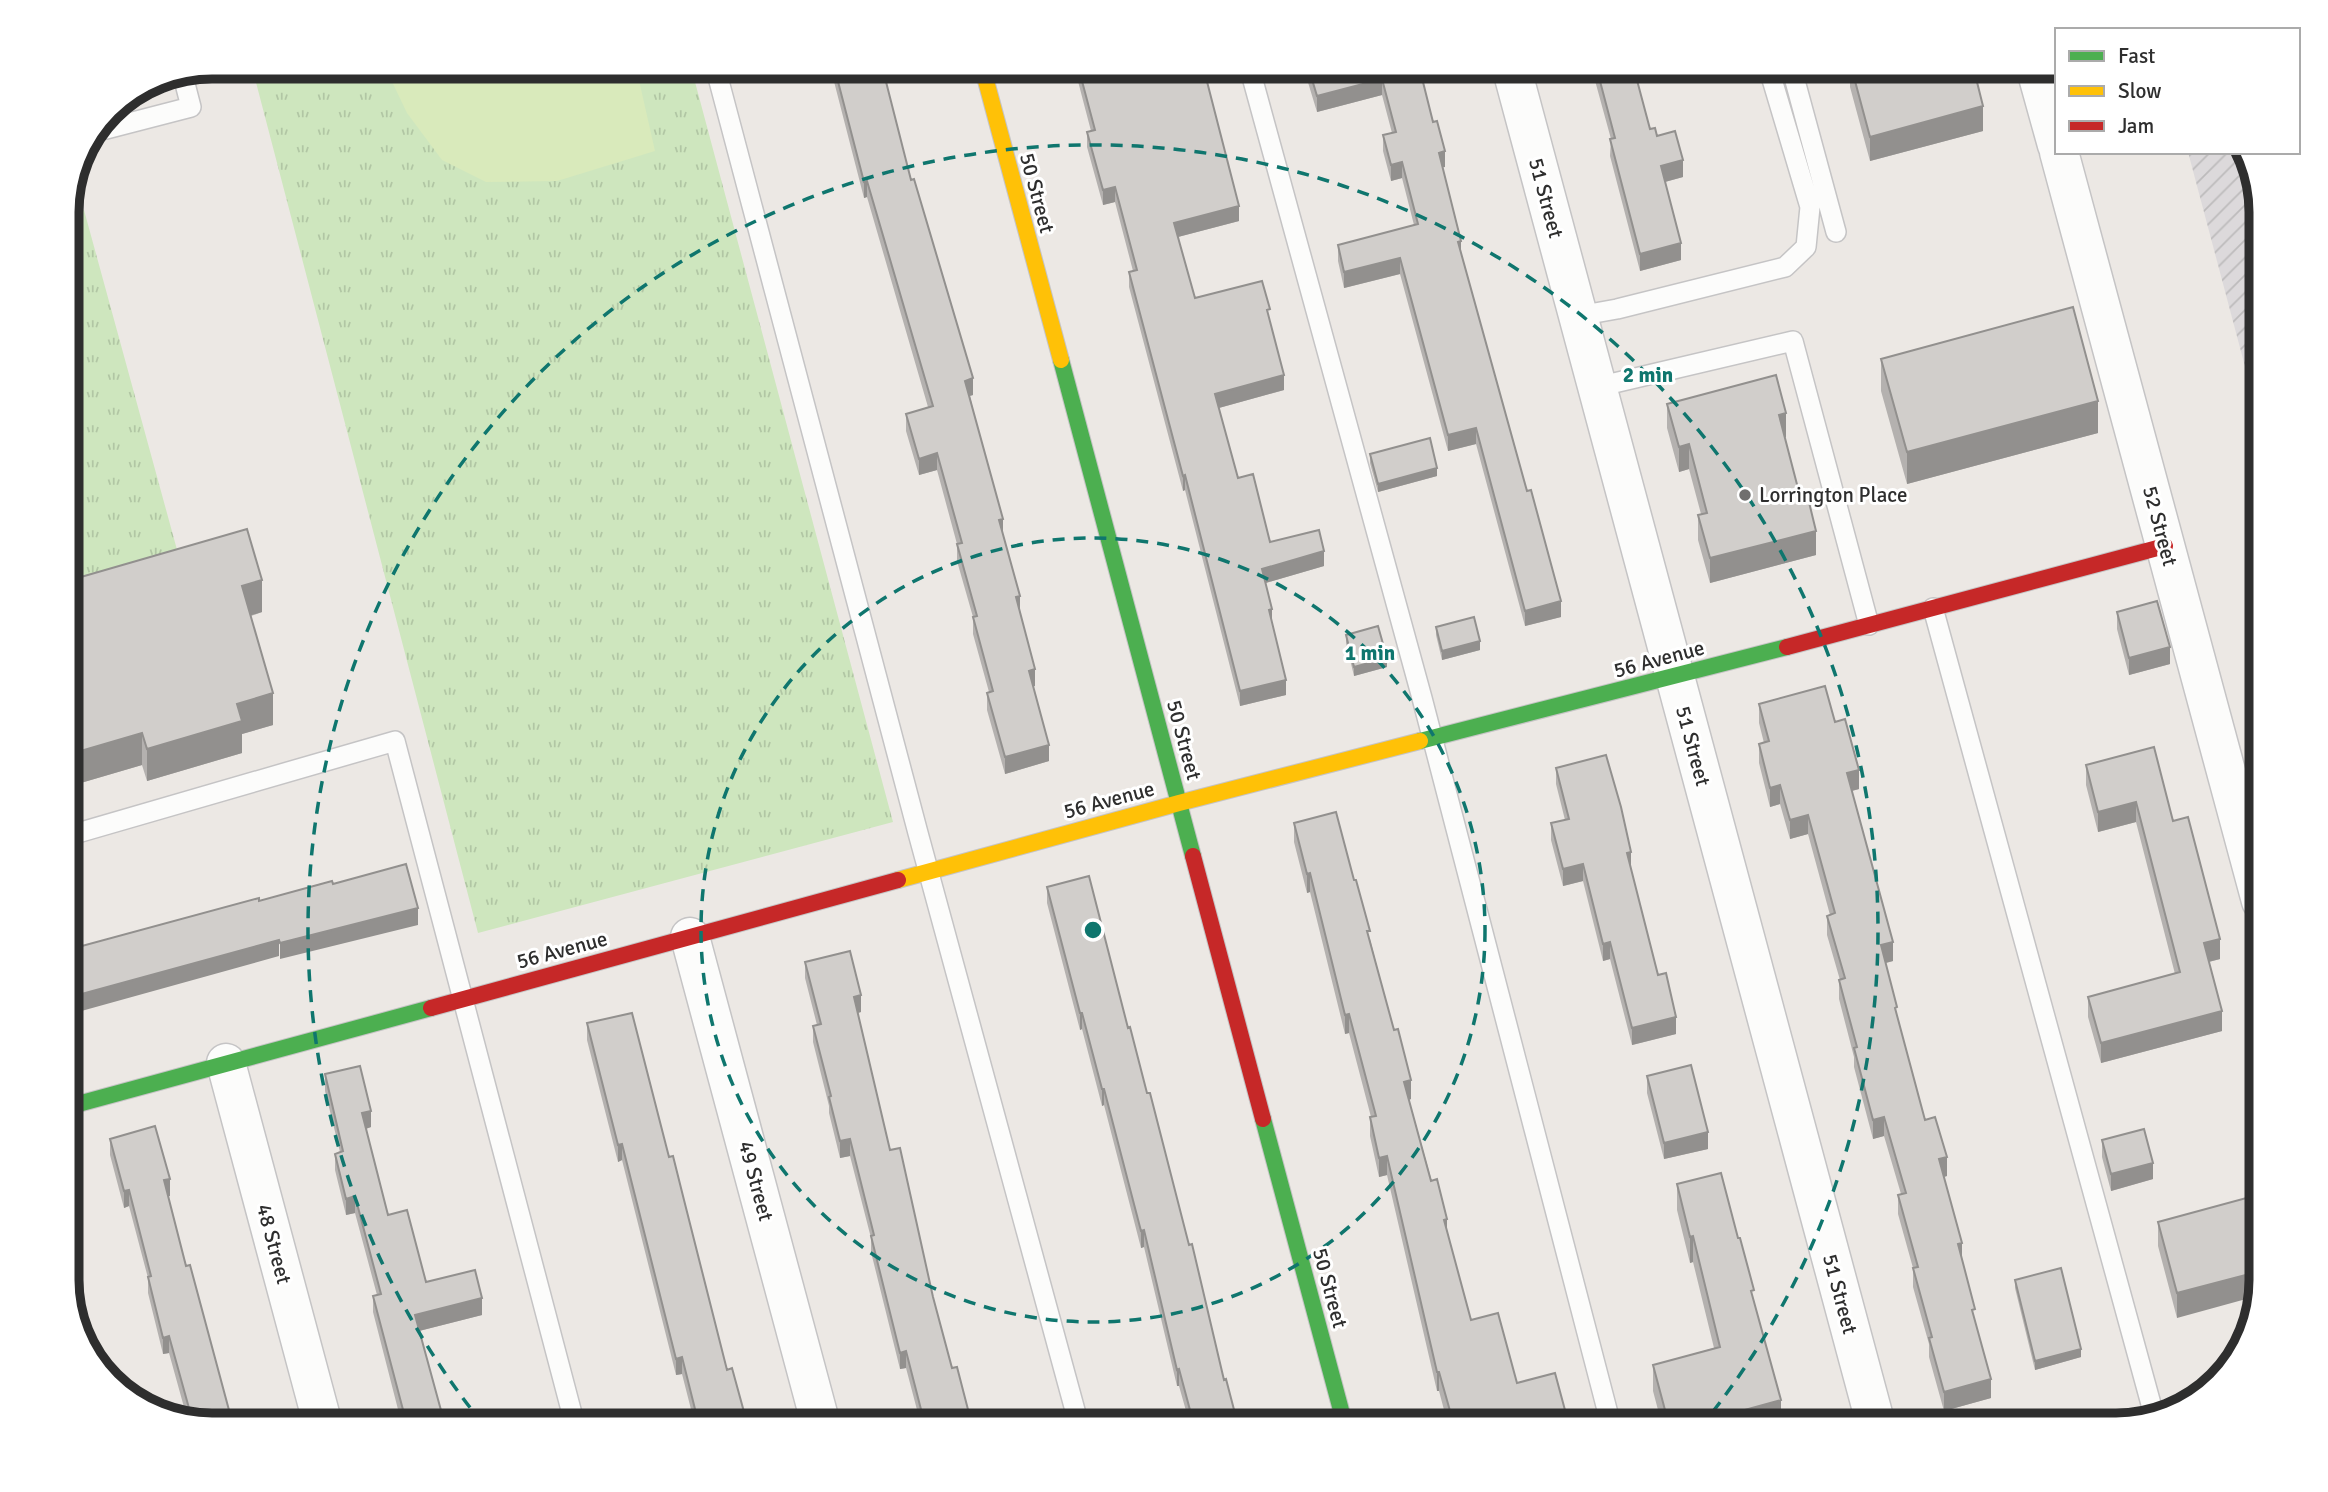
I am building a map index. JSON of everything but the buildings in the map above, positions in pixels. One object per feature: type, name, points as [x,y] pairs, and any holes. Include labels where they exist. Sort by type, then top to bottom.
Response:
[{"type":"street","name":"50 Street","points":[[985,79],[1342,1413]]},
{"type":"street","name":"51 Street","points":[[1514,79],[1872,1413]]},
{"type":"street","points":[[2039,79],[2055,138]]},
{"type":"street","name":"52 Street","points":[[2060,154],[2249,853]]},
{"type":"street","name":"56 Avenue","points":[[79,1104],[1179,803],[1674,677],[2165,546]]},
{"type":"street","name":"49 Street","points":[[690,937],[818,1413]]},
{"type":"street","name":"48 Street","points":[[226,1063],[320,1413]]},
{"type":"lane","points":[[718,79],[1075,1413]]},
{"type":"lane","points":[[1253,79],[1432,739],[1608,1413]]},
{"type":"lane","points":[[1578,316],[1617,309],[1785,267],[1806,247],[1810,207],[1772,79]]},
{"type":"lane","points":[[1795,79],[1836,232]]},
{"type":"lane","points":[[109,128],[191,107],[185,81]]},
{"type":"lane","points":[[1597,387],[1793,341],[1869,625]]},
{"type":"lane","points":[[1933,608],[2152,1408]]},
{"type":"lane","points":[[79,833],[395,741],[572,1413]]},
{"type":"shaded area","points":[[2189,154],[2236,154],[2245,178],[2249,212],[2249,382]]},
{"type":"green space","points":[[255,79],[694,79],[893,822],[478,933]]},
{"type":"green space","points":[[391,79],[639,79],[655,151],[557,181],[486,182],[442,160],[407,113]]},
{"type":"green space","points":[[84,210],[179,557],[79,586],[79,211]]},
{"type":"traffic: fast","points":[[1061,360],[1193,856]]},
{"type":"traffic: fast","points":[[1420,741],[1787,647]]},
{"type":"traffic: fast","points":[[79,1104],[431,1008]]},
{"type":"traffic: fast","points":[[1263,1119],[1342,1413]]},
{"type":"traffic: slow","points":[[985,79],[1061,360]]},
{"type":"traffic: slow","points":[[898,880],[1179,803],[1420,741]]},
{"type":"traffic: jam","points":[[1787,647],[2165,546]]},
{"type":"traffic: jam","points":[[1193,856],[1263,1119]]},
{"type":"traffic: jam","points":[[431,1008],[898,880]]},
{"type":"place","name":"Lorrington Place","points":[[1745,495]]}]
